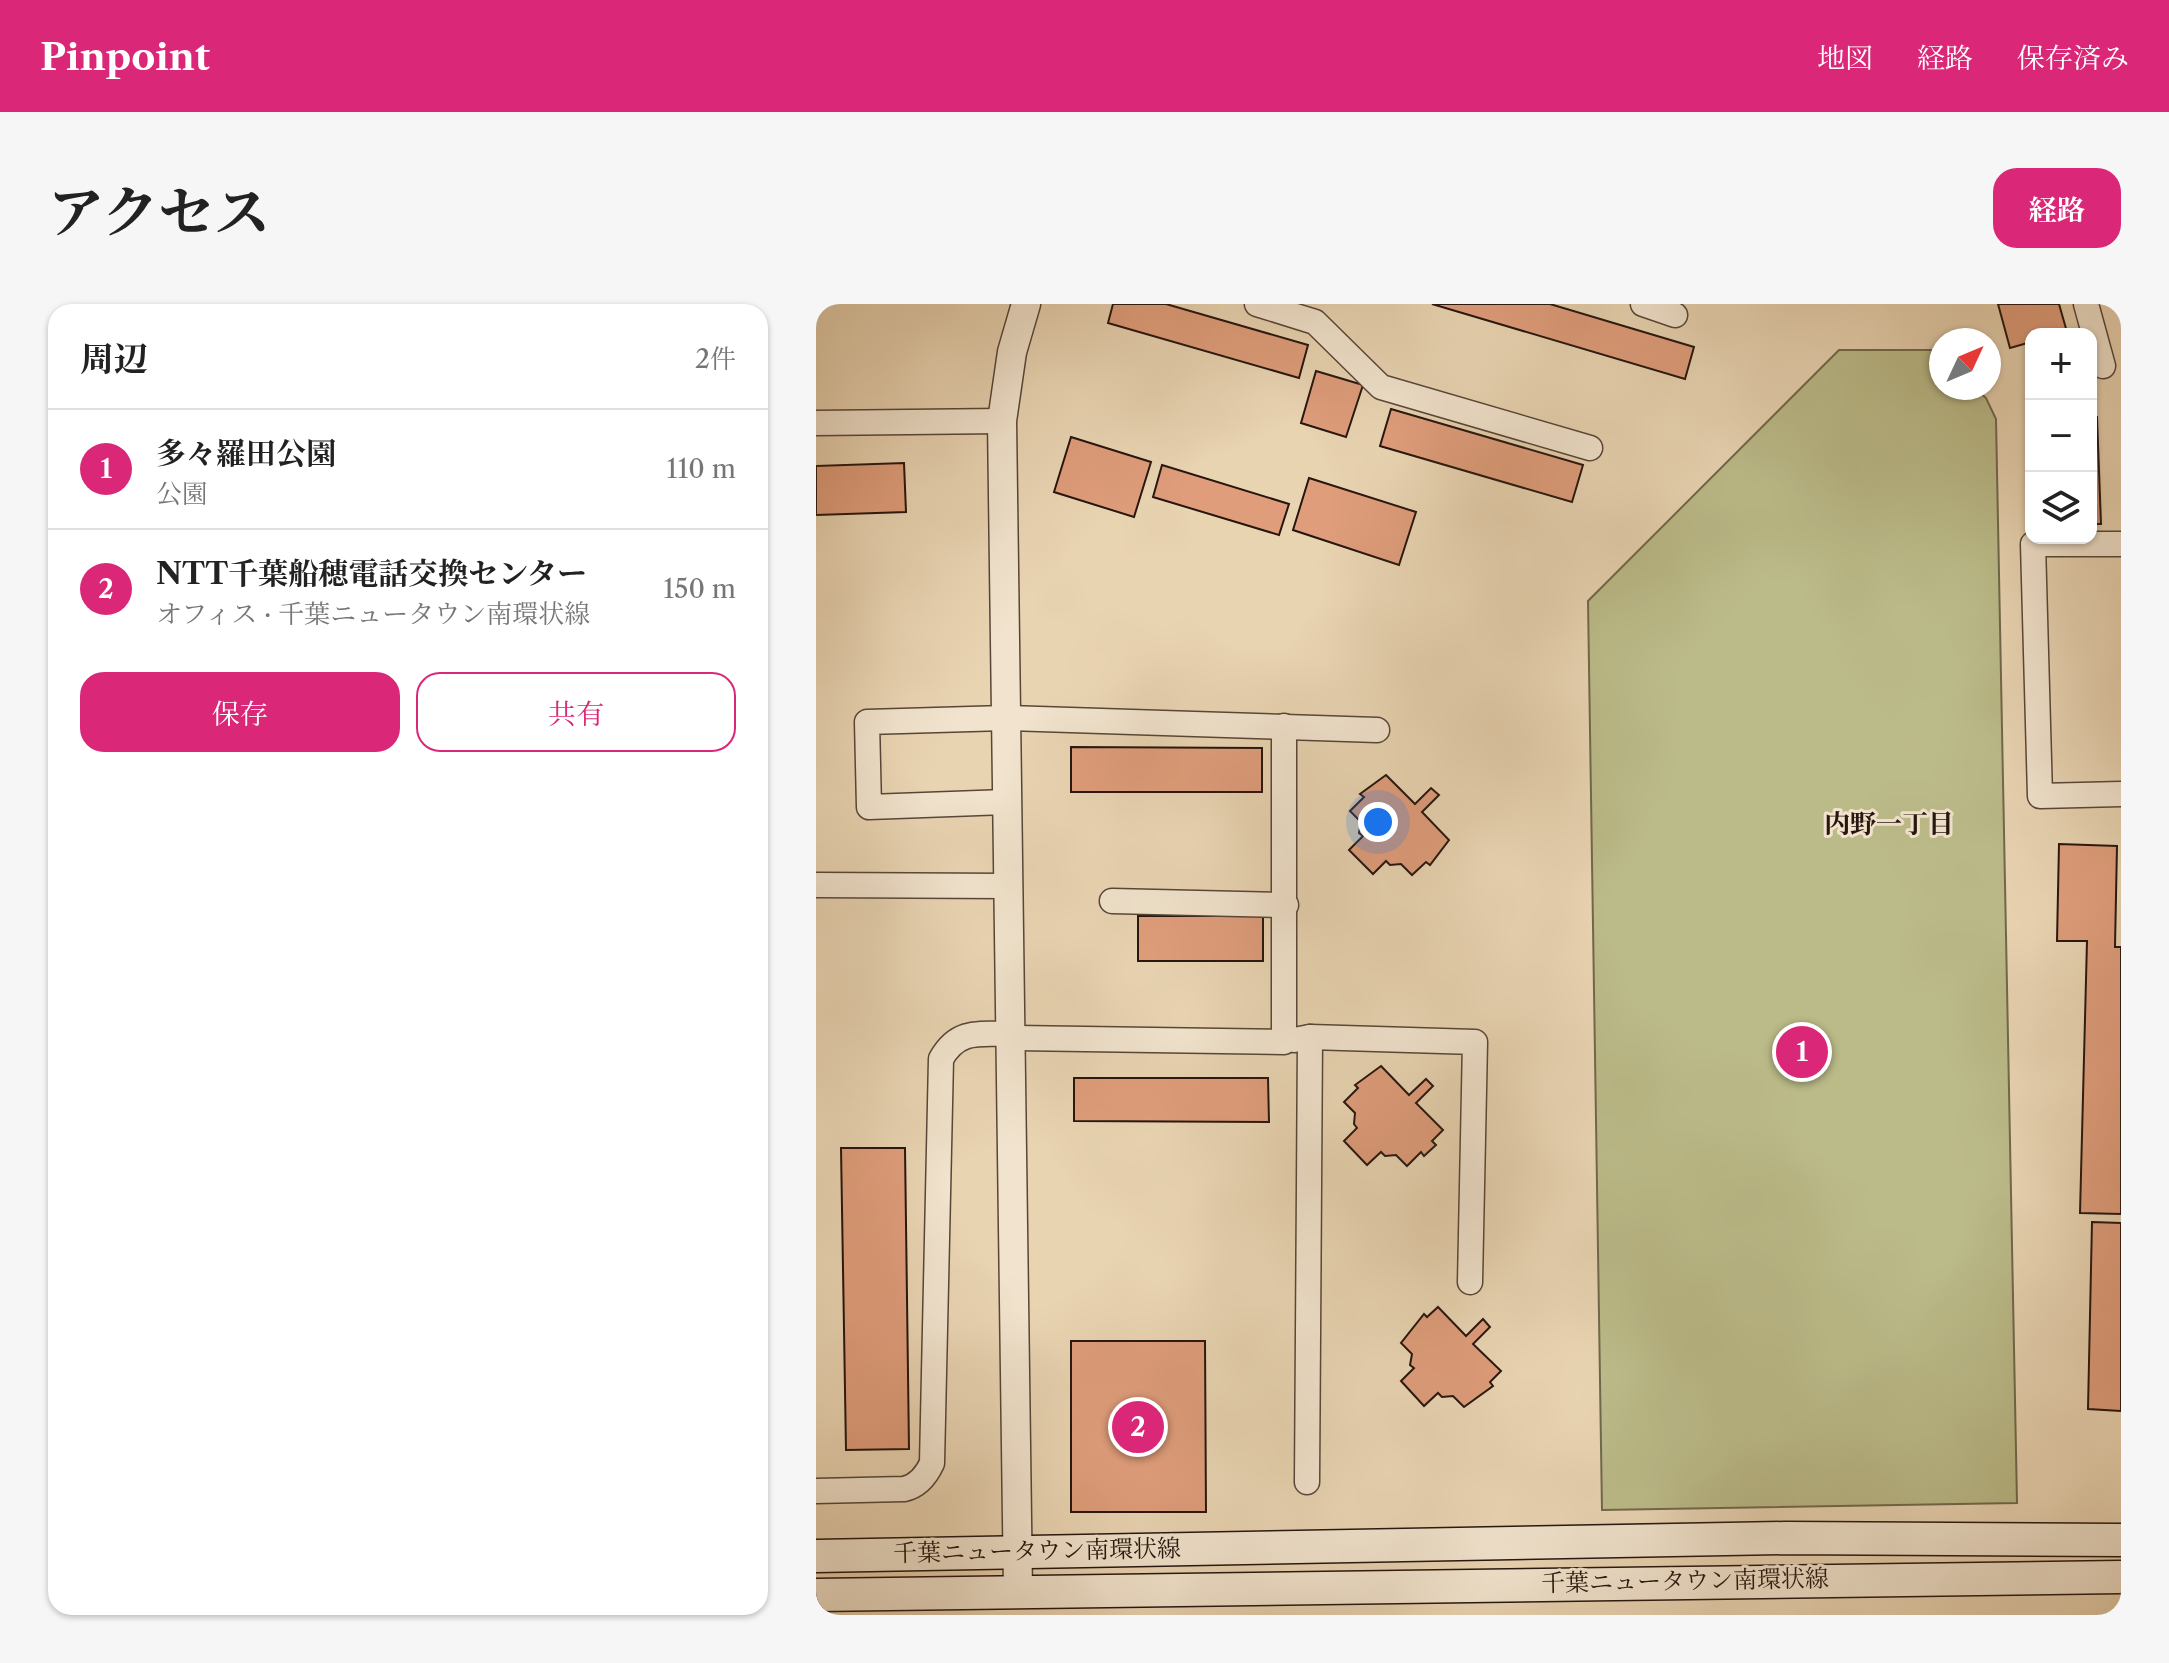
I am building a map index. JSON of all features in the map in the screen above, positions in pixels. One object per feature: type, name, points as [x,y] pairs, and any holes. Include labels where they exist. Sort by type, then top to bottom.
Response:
[{"type":"main road","name":"千葉ニュータウン南環状線","points":[[816,1556],[1785,1538],[2121,1540]]},
{"type":"main road","name":"千葉ニュータウン南環状線","points":[[816,1595],[2121,1577]]},
{"type":"street","points":[[1018,1592],[1002,421],[1012,352],[1026,304]]},
{"type":"street","points":[[1257,304],[1315,322],[1381,387],[1590,448]]},
{"type":"street","points":[[1643,304],[1675,315]]},
{"type":"street","points":[[2086,304],[2103,366]]},
{"type":"street","points":[[816,423],[1002,421]]},
{"type":"street","points":[[2121,544],[2033,544],[2040,796],[2121,794]]},
{"type":"street","points":[[1006,802],[869,807],[867,722],[1005,718],[1377,730]]},
{"type":"street","points":[[1284,726],[1284,1042]]},
{"type":"street","points":[[816,885],[1007,886]]},
{"type":"street","points":[[1112,901],[1286,905]]},
{"type":"street","points":[[816,1491],[914,1487],[928,1473],[932,1463],[941,1059],[950,1044],[962,1037],[1284,1042],[1310,1037],[1475,1042],[1470,1282]]},
{"type":"street","points":[[1307,1482],[1310,1037]]},
{"type":"green space","points":[[1839,350],[1929,350],[1929,400],[1987,400],[1996,419],[2017,1503],[1602,1510],[1588,601]]},
{"type":"building","points":[[1113,304],[1166,304],[1308,345],[1299,378],[1108,323]]},
{"type":"building","points":[[1432,304],[1550,304],[1694,347],[1685,379]]},
{"type":"building","points":[[1998,304],[2059,304],[2066,328],[2025,328],[2025,344],[2010,348]]},
{"type":"building","points":[[1316,371],[1363,385],[1346,437],[1301,423]]},
{"type":"building","points":[[1391,409],[1583,465],[1572,502],[1380,446]]},
{"type":"building","points":[[2097,417],[2101,524],[2097,524]]},
{"type":"building","points":[[1071,437],[1151,462],[1134,517],[1054,492]]},
{"type":"building","points":[[904,463],[906,512],[816,515],[816,466]]},
{"type":"building","points":[[1162,465],[1289,504],[1279,535],[1153,497]]},
{"type":"building","points":[[1309,478],[1416,512],[1399,565],[1293,530]]},
{"type":"building","points":[[1071,747],[1262,748],[1262,792],[1071,792]]},
{"type":"building","points":[[1386,775],[1415,804],[1431,788],[1439,795],[1422,812],[1449,840],[1430,865],[1426,862],[1412,875],[1401,864],[1390,865],[1386,861],[1373,874],[1349,850],[1363,836],[1359,833],[1361,822],[1350,811],[1364,797],[1360,794]]},
{"type":"building","points":[[2059,844],[2117,846],[2115,947],[2121,947],[2121,1214],[2080,1213],[2087,941],[2057,941]]},
{"type":"building","points":[[1138,916],[1263,916],[1263,961],[1138,961]]},
{"type":"building","points":[[1381,1066],[1409,1095],[1426,1079],[1433,1086],[1416,1103],[1443,1130],[1432,1141],[1436,1145],[1424,1156],[1421,1152],[1407,1166],[1396,1155],[1385,1156],[1381,1152],[1367,1165],[1344,1141],[1357,1128],[1354,1124],[1355,1113],[1344,1102],[1358,1088],[1355,1085]]},
{"type":"building","points":[[1074,1078],[1268,1078],[1269,1122],[1074,1121]]},
{"type":"building","points":[[841,1148],[905,1148],[909,1449],[846,1450]]},
{"type":"building","points":[[2092,1222],[2121,1223],[2121,1411],[2088,1409]]},
{"type":"building","points":[[1438,1307],[1466,1336],[1483,1319],[1490,1327],[1473,1344],[1501,1371],[1490,1382],[1493,1386],[1464,1407],[1453,1396],[1442,1397],[1438,1393],[1424,1406],[1401,1381],[1414,1368],[1410,1365],[1412,1354],[1401,1343],[1424,1314],[1427,1317]]},
{"type":"building","points":[[1071,1341],[1205,1341],[1206,1512],[1071,1512]]},
{"type":"place","name":"多々羅田公園","points":[[1802,1052]]},
{"type":"place","name":"NTT千葉船穂電話交換センター","points":[[1138,1427]]},
{"type":"district","name":"内野一丁目","points":[[1889,824]]}]
